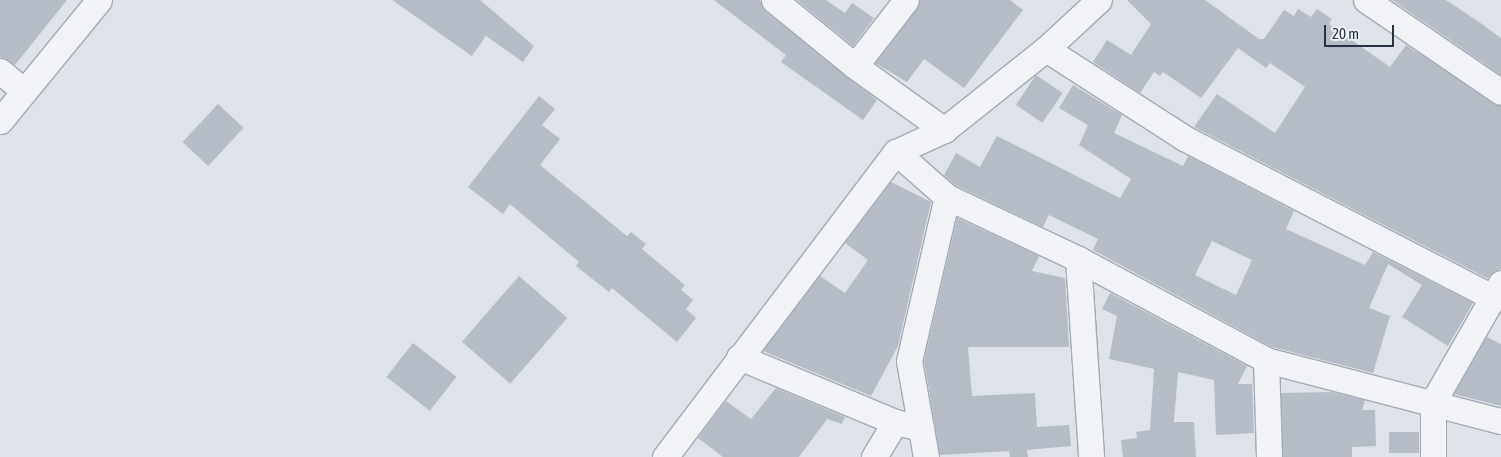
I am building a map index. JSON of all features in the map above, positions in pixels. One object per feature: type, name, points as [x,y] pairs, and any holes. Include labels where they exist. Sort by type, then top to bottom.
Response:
[{"type":"street","points":[[0,121],[23,90],[99,0]]},
{"type":"street","points":[[776,0],[855,66],[944,130]]},
{"type":"street","points":[[855,66],[906,0]]},
{"type":"street","points":[[665,457],[896,152],[944,130],[1046,49],[1099,0]]},
{"type":"street","points":[[1366,0],[1501,92]]},
{"type":"street","points":[[1046,49],[1184,138],[1497,290],[1434,402],[1433,457]]},
{"type":"street","points":[[0,71],[23,90]]},
{"type":"street","points":[[896,152],[947,197],[1078,259],[1266,360],[1434,402],[1501,421]]},
{"type":"street","points":[[926,457],[909,361],[947,197]]},
{"type":"street","points":[[1078,259],[1090,457]]},
{"type":"street","points":[[739,357],[894,422],[921,428]]},
{"type":"street","points":[[1266,360],[1269,457]]},
{"type":"street","points":[[874,457],[894,422]]},
{"type":"building","points":[[0,0],[67,0],[15,65],[0,57]]},
{"type":"building","points":[[392,0],[480,0],[534,46],[523,62],[486,36],[472,56]]},
{"type":"building","points":[[714,0],[760,0],[765,11],[877,100],[863,120],[781,62],[786,55]]},
{"type":"building","points":[[797,0],[826,0],[845,13],[852,3],[874,18],[853,46]]},
{"type":"building","points":[[920,0],[1010,0],[1023,10],[964,88],[924,59],[907,82],[875,63]]},
{"type":"building","points":[[1127,0],[1205,0],[1259,39],[1264,39],[1284,10],[1294,16],[1298,9],[1311,17],[1317,9],[1332,19],[1329,24],[1390,67],[1406,45],[1501,106],[1501,269],[1487,278],[1194,127],[1217,94],[1275,133],[1305,87],[1270,63],[1266,68],[1238,48],[1201,98],[1163,72],[1160,76],[1154,72],[1140,93],[1093,62],[1107,40],[1131,55],[1151,24]]},
{"type":"building","points":[[1392,0],[1446,0],[1479,22],[1501,38],[1501,75]]},
{"type":"building","points":[[1036,75],[1063,93],[1042,123],[1016,105]]},
{"type":"building","points":[[1073,85],[1122,115],[1114,133],[1183,166],[1188,156],[1294,211],[1286,229],[1365,265],[1373,252],[1473,303],[1448,346],[1402,317],[1422,285],[1388,264],[1369,308],[1390,316],[1373,373],[1272,347],[1093,250],[1098,239],[1049,215],[1043,227],[955,185],[944,175],[956,153],[980,167],[997,136],[1120,198],[1131,179],[1079,145],[1088,125],[1059,108]],"holes":[[[1212,241],[1252,260],[1236,295],[1195,275]]]},
{"type":"building","points":[[539,96],[555,109],[542,125],[560,139],[540,165],[627,236],[631,232],[646,244],[642,249],[685,285],[681,290],[693,300],[686,309],[696,318],[677,342],[612,288],[609,292],[576,266],[579,262],[510,204],[503,214],[468,187]]},
{"type":"building","points":[[218,104],[244,128],[208,166],[183,142]]},
{"type":"building","points":[[891,182],[931,202],[898,346],[871,396],[763,351],[820,276],[845,293],[868,260],[845,243]]},
{"type":"building","points":[[957,218],[1039,256],[1032,271],[1065,278],[1069,347],[968,347],[972,396],[1035,393],[1037,427],[1069,425],[1071,446],[1027,450],[1028,457],[1010,457],[1009,451],[940,455],[924,361]]},
{"type":"building","points":[[519,276],[567,318],[510,384],[462,342]]},
{"type":"building","points":[[1110,293],[1247,366],[1238,384],[1252,384],[1254,433],[1216,435],[1214,380],[1178,372],[1174,422],[1194,422],[1196,457],[1123,457],[1121,440],[1137,438],[1136,432],[1150,430],[1154,369],[1109,359],[1117,316],[1102,309]]},
{"type":"building","points":[[1487,337],[1501,344],[1501,406],[1454,394]]},
{"type":"building","points":[[413,343],[456,377],[430,411],[387,377]]},
{"type":"building","points":[[776,388],[845,417],[842,424],[827,419],[799,457],[723,457],[698,438],[726,401],[751,419]]},
{"type":"building","points":[[1331,392],[1365,400],[1362,410],[1375,410],[1376,446],[1352,447],[1352,457],[1283,457],[1281,393]]},
{"type":"building","points":[[1389,432],[1419,432],[1419,453],[1389,453]]}]
